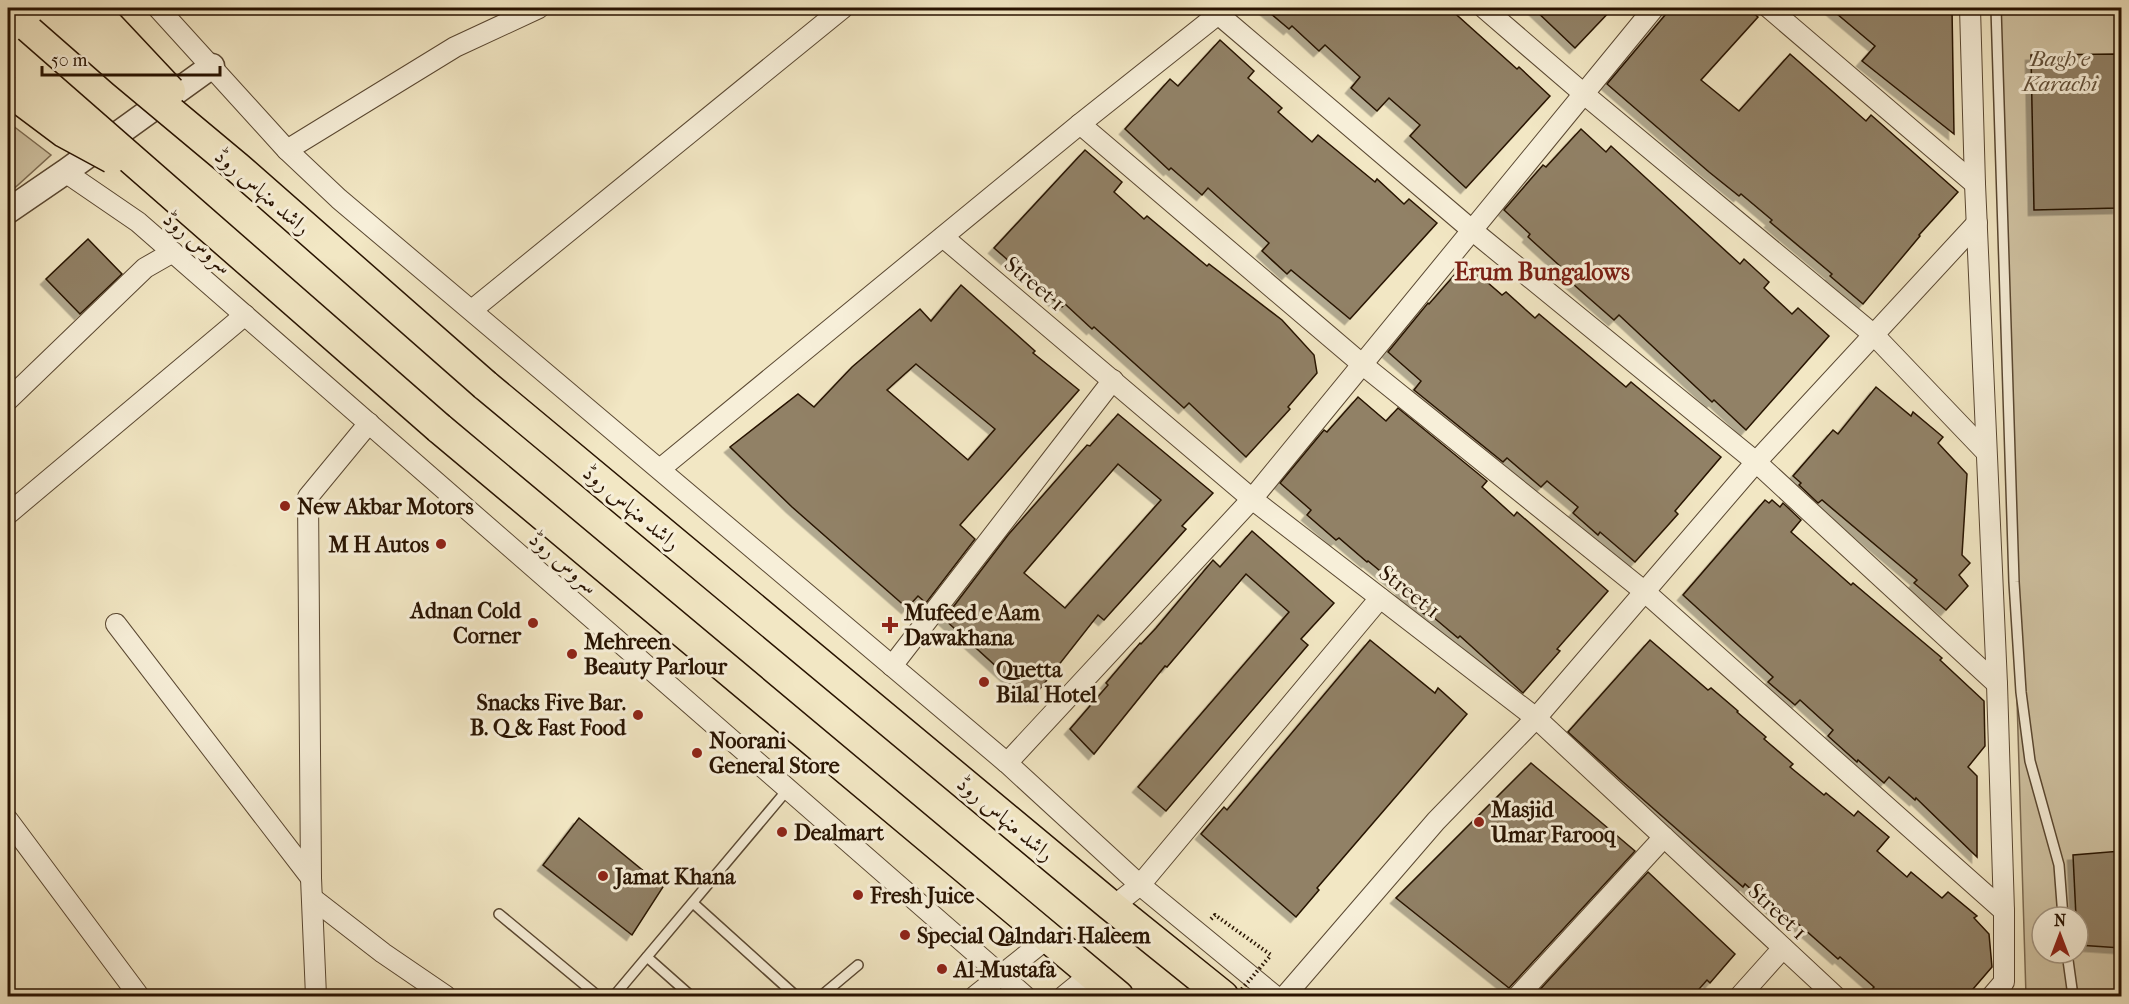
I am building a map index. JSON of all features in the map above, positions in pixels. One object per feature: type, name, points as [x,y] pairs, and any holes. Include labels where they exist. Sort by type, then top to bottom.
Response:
[{"type":"main road","name":"راشد منہاس روڈ","points":[[50,8],[238,168],[484,385],[1110,905],[1223,996]]},
{"type":"main road","points":[[92,8],[113,28],[238,168]]},
{"type":"main road","points":[[8,51],[439,428],[1118,996]]},
{"type":"main road","points":[[8,90],[64,132],[154,180]]},
{"type":"street","points":[[158,8],[287,150],[339,199],[1007,763],[1140,885],[1275,996]]},
{"type":"street","points":[[287,150],[455,47],[539,8]]},
{"type":"street","points":[[472,310],[843,8]]},
{"type":"street","points":[[1484,8],[1874,335],[1986,452]]},
{"type":"street","points":[[1007,763],[1252,499],[1654,8]]},
{"type":"street","points":[[1769,8],[1975,184]]},
{"type":"street","points":[[1970,8],[2004,911],[2004,982],[1992,996]]},
{"type":"street","points":[[660,469],[1080,124],[1222,11],[1473,231],[1756,462],[1997,684]]},
{"type":"street","points":[[8,211],[212,66]]},
{"type":"street","points":[[1080,124],[1363,365],[1645,591],[2004,911]]},
{"type":"street","name":"سروس روڈ","points":[[65,172],[138,222],[173,252],[1025,996]]},
{"type":"street","points":[[1285,996],[1436,821],[1536,718],[1756,462],[1977,223]]},
{"type":"street","name":"Street 1","points":[[943,237],[1252,499],[1536,718],[1835,996]]},
{"type":"street","points":[[8,400],[145,268],[173,252]]},
{"type":"street","points":[[8,514],[245,315]]},
{"type":"street","points":[[892,666],[1113,380]]},
{"type":"street","points":[[316,996],[311,878],[308,497],[369,423]]},
{"type":"street","points":[[1110,905],[1120,901],[1140,885],[1380,598]]},
{"type":"street","points":[[116,624],[311,878]]},
{"type":"street","points":[[8,820],[137,996]]},
{"type":"street","points":[[1518,996],[1664,837]]},
{"type":"street","points":[[312,898],[383,953],[446,996]]},
{"type":"street","points":[[975,996],[1049,937]]},
{"type":"street","points":[[1740,996],[1783,948]]},
{"type":"street","points":[[1064,996],[1091,974]]},
{"type":"lane","points":[[1996,8],[2014,582],[2021,692],[2030,760],[2059,865],[2062,905]]},
{"type":"lane","points":[[614,996],[788,789]]},
{"type":"lane","points":[[693,903],[796,996]]},
{"type":"lane","points":[[499,914],[598,996]]},
{"type":"lane","points":[[647,957],[691,996]]},
{"type":"lane","points":[[821,996],[858,964]]},
{"type":"lane","points":[[2069,965],[2073,996]]},
{"type":"path","points":[[1215,915],[1271,955],[1236,996]]},
{"type":"green space","name":"Bagh e Karachi","points":[[1996,8],[2121,8],[2121,996],[2026,996]]},
{"type":"green space","points":[[8,122],[51,155],[8,194]]},
{"type":"building","points":[[1264,8],[1449,8],[1550,96],[1466,188],[1410,136],[1420,125],[1389,98],[1377,111],[1351,88],[1360,77],[1325,45],[1319,51],[1292,26],[1289,29]]},
{"type":"building","points":[[1533,8],[1613,8],[1575,48]]},
{"type":"building","points":[[1671,8],[1747,8],[1758,17],[1701,80],[1739,111],[1790,54],[1866,121],[1871,115],[1958,192],[1919,235],[1863,304],[1830,276],[1832,274],[1770,222],[1772,220],[1741,194],[1739,196],[1709,172],[1607,84]]},
{"type":"building","points":[[1830,8],[1952,8],[1954,134],[1862,61],[1875,46]]},
{"type":"building","points":[[1220,40],[1254,71],[1248,78],[1282,108],[1278,112],[1312,142],[1318,135],[1375,182],[1377,179],[1404,204],[1409,199],[1437,223],[1350,319],[1291,270],[1287,274],[1262,251],[1269,243],[1208,188],[1202,195],[1171,168],[1169,170],[1125,129],[1170,79],[1178,86]]},
{"type":"building","points":[[2116,54],[2118,208],[2034,210],[2031,55]]},
{"type":"building","points":[[1581,129],[1606,152],[1611,146],[1740,264],[1744,259],[1769,282],[1764,288],[1792,314],[1798,308],[1829,336],[1746,430],[1714,400],[1712,402],[1619,315],[1614,320],[1557,270],[1560,266],[1528,237],[1530,234],[1504,210],[1543,165],[1546,167]]},
{"type":"building","points":[[1085,150],[1122,182],[1114,192],[1144,219],[1147,216],[1207,266],[1209,264],[1282,320],[1314,355],[1317,373],[1288,407],[1290,409],[1246,457],[1189,403],[1184,408],[1094,327],[1092,329],[1065,304],[1062,307],[994,248]]},
{"type":"building","points":[[88,239],[122,274],[80,314],[46,279]]},
{"type":"building","points":[[1465,263],[1502,295],[1506,292],[1535,318],[1539,314],[1626,387],[1631,382],[1721,457],[1675,511],[1678,514],[1635,562],[1600,532],[1598,535],[1573,513],[1578,507],[1547,481],[1541,487],[1507,458],[1503,462],[1414,390],[1421,381],[1388,352],[1428,303]]},
{"type":"building","points":[[961,285],[1035,351],[1033,353],[1079,390],[960,525],[975,539],[926,603],[918,596],[907,608],[792,507],[730,447],[798,394],[814,407],[852,367],[920,309],[931,321]],"holes":[[[916,364],[995,429],[968,460],[887,390]]]},
{"type":"building","points":[[1876,387],[1911,416],[1913,412],[1943,437],[1938,443],[1967,474],[1962,555],[1970,563],[1959,575],[1968,586],[1946,610],[1914,583],[1917,580],[1822,500],[1818,503],[1793,476],[1833,430],[1838,434]]},
{"type":"building","points":[[1358,397],[1386,421],[1398,408],[1487,481],[1482,487],[1514,516],[1517,512],[1608,591],[1557,649],[1560,651],[1523,693],[1460,636],[1458,638],[1426,611],[1424,614],[1399,593],[1402,589],[1339,538],[1336,540],[1307,515],[1311,510],[1280,483],[1324,430],[1327,432]]},
{"type":"building","points":[[1118,414],[1213,493],[1182,526],[1186,529],[1104,620],[1098,615],[1032,699],[944,619],[1008,535],[1087,445],[1090,446]],"holes":[[[1118,464],[1161,500],[1065,608],[1024,573]]]},
{"type":"building","points":[[1765,500],[1769,503],[1772,500],[1780,507],[1783,503],[1801,520],[1791,532],[1851,585],[1853,583],[1942,658],[1940,660],[1984,701],[1985,746],[1968,767],[1977,776],[1977,857],[1916,798],[1915,800],[1889,777],[1884,783],[1858,760],[1857,762],[1828,736],[1833,730],[1800,700],[1795,705],[1768,682],[1773,677],[1683,595]]},
{"type":"building","points":[[1252,531],[1334,603],[1301,639],[1308,645],[1166,811],[1138,787],[1289,612],[1246,574],[1167,667],[1165,666],[1094,754],[1070,729],[1108,685],[1106,683],[1213,560],[1220,567]]},
{"type":"building","points":[[1370,640],[1435,693],[1438,688],[1467,714],[1317,888],[1319,890],[1296,917],[1201,834],[1224,807],[1227,810]]},
{"type":"building","points":[[1650,640],[1708,690],[1711,688],[1738,711],[1766,737],[1764,739],[1793,764],[1790,767],[1854,816],[1858,811],[1889,837],[1877,851],[1907,877],[1911,872],[1942,898],[1948,892],[1977,916],[1974,918],[1989,934],[1992,967],[1967,996],[1866,996],[1874,987],[1840,957],[1838,959],[1777,905],[1773,909],[1745,884],[1743,887],[1568,732]]},
{"type":"building","points":[[1531,763],[1635,851],[1509,988],[1396,898]]},
{"type":"building","name":"Jamat Khana","points":[[579,818],[663,887],[632,935],[543,865]]},
{"type":"building","points":[[2121,851],[2121,948],[2090,946],[2090,905],[2075,905],[2073,855]]},
{"type":"building","points":[[1648,872],[1735,954],[1710,983],[1707,980],[1693,996],[1534,996]]},
{"type":"place","name":"New Akbar Motors","points":[[285,506]]},
{"type":"place","name":"M H Autos","points":[[441,544]]},
{"type":"place","name":"Adnan Cold Corner","points":[[533,623]]},
{"type":"place","name":"Mufeed e Aam Dawakhana","points":[[890,625]]},
{"type":"place","name":"Mehreen Beauty Parlour","points":[[572,654]]},
{"type":"place","name":"Quetta Bilal Hotel","points":[[984,682]]},
{"type":"place","name":"Snacks Five Bar. B. Q & Fast Food","points":[[638,715]]},
{"type":"place","name":"Noorani General Store","points":[[697,753]]},
{"type":"place","name":"Masjid Umar Farooq","points":[[1479,822]]},
{"type":"place","name":"Dealmart","points":[[782,832]]},
{"type":"place","name":"Jamat Khana","points":[[603,876]]},
{"type":"place","name":"Fresh Juice","points":[[858,895]]},
{"type":"place","name":"Special Qalndari Haleem","points":[[905,935]]},
{"type":"place","name":"Al-Mustafa","points":[[942,969]]},
{"type":"district","name":"Erum Bungalows","points":[[1542,272]]}]
